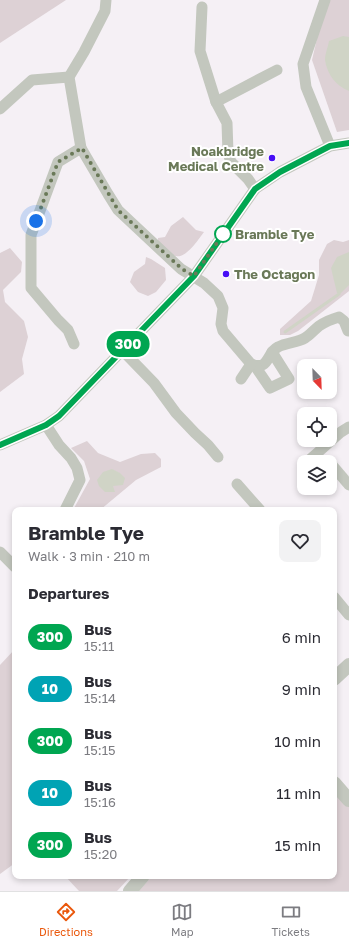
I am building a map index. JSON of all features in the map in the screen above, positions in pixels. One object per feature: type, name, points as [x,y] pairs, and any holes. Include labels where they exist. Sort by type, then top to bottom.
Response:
[{"type":"street","points":[[106,0],[105,11],[69,77],[82,148],[118,210],[182,269],[204,283],[218,296],[223,308],[221,324],[223,331],[253,365],[270,388],[289,379],[272,352]]},
{"type":"street","points":[[324,0],[303,64],[308,92],[330,146]]},
{"type":"street","points":[[202,7],[200,51],[216,102],[227,123],[228,153],[231,162],[248,179],[255,189]]},
{"type":"street","points":[[216,102],[277,70]]},
{"type":"street","points":[[0,110],[32,80],[69,77]]},
{"type":"street","points":[[0,446],[46,425],[59,416],[194,276],[255,189],[280,172],[330,146],[349,143]]},
{"type":"street","points":[[74,344],[68,330],[31,288],[30,235],[58,162],[82,148]]},
{"type":"street","points":[[253,365],[257,367],[265,364],[270,358],[272,352],[278,347],[306,338],[319,326],[329,320],[339,317],[344,321],[348,331]]},
{"type":"street","points":[[122,350],[154,383],[176,413],[216,453],[218,457]]},
{"type":"street","points":[[241,379],[253,365]]},
{"type":"street","points":[[46,425],[77,468],[80,480],[66,507]]},
{"type":"street","points":[[315,455],[341,432],[349,427]]},
{"type":"street","points":[[320,451],[323,455]]},
{"type":"street","points":[[337,472],[349,485]]},
{"type":"street","points":[[237,484],[257,507]]},
{"type":"street","points":[[0,552],[12,564]]},
{"type":"street","points":[[337,601],[349,615]]},
{"type":"street","points":[[337,677],[349,665]]},
{"type":"street","points":[[337,786],[349,800]]},
{"type":"street","points":[[130,891],[140,879]]},
{"type":"shaded area","points":[[0,0],[66,0],[0,43]]},
{"type":"shaded area","points":[[326,0],[349,0],[349,130],[337,132],[312,60]]},
{"type":"shaded area","points":[[343,36],[349,37],[349,91],[336,83],[330,75],[325,60],[329,41]]},
{"type":"shaded area","points":[[183,217],[196,230],[204,232],[186,253],[177,256],[173,255],[158,242],[158,238],[165,237],[171,226]]},
{"type":"shaded area","points":[[334,240],[343,242],[349,240],[349,291],[298,331],[290,335],[280,335],[280,329],[311,301],[319,275],[319,260],[327,244]]},
{"type":"shaded area","points":[[10,248],[22,262],[21,272],[3,290],[5,302],[24,321],[28,337],[22,359],[24,374],[0,392],[0,253]]},
{"type":"shaded area","points":[[349,252],[349,285],[340,294],[337,293],[331,268],[337,257]]},
{"type":"shaded area","points":[[146,257],[165,268],[166,280],[156,292],[148,296],[138,292],[130,282],[134,272],[145,264]]},
{"type":"shaded area","points":[[87,441],[98,453],[120,462],[141,454],[155,453],[161,459],[161,467],[136,480],[104,507],[75,507],[90,479],[84,461],[71,448]]},
{"type":"shaded area","points":[[112,469],[120,473],[125,478],[123,485],[113,486],[115,492],[105,492],[99,486],[97,480],[103,472]]},
{"type":"shaded area","points":[[12,652],[12,865],[0,874],[0,665]]},
{"type":"shaded area","points":[[337,786],[349,800],[349,891],[139,891],[149,879],[337,879]]},
{"type":"shaded area","points":[[68,879],[128,879],[117,891],[79,891]]},
{"type":"waterway","points":[[285,332],[339,294]]},
{"type":"bus line","name":"300","points":[[0,445],[46,425],[59,416],[194,276],[255,189],[280,172],[330,146],[349,143]]},
{"type":"place","name":"Noakbridge Medical Centre","points":[[272,158]]},
{"type":"place","name":"Bramble Tye","points":[[223,234]]},
{"type":"place","name":"The Octagon","points":[[226,274]]},
{"type":"route","points":[[36,221],[58,162],[82,148],[118,210],[182,269],[194,276],[223,234]]}]
